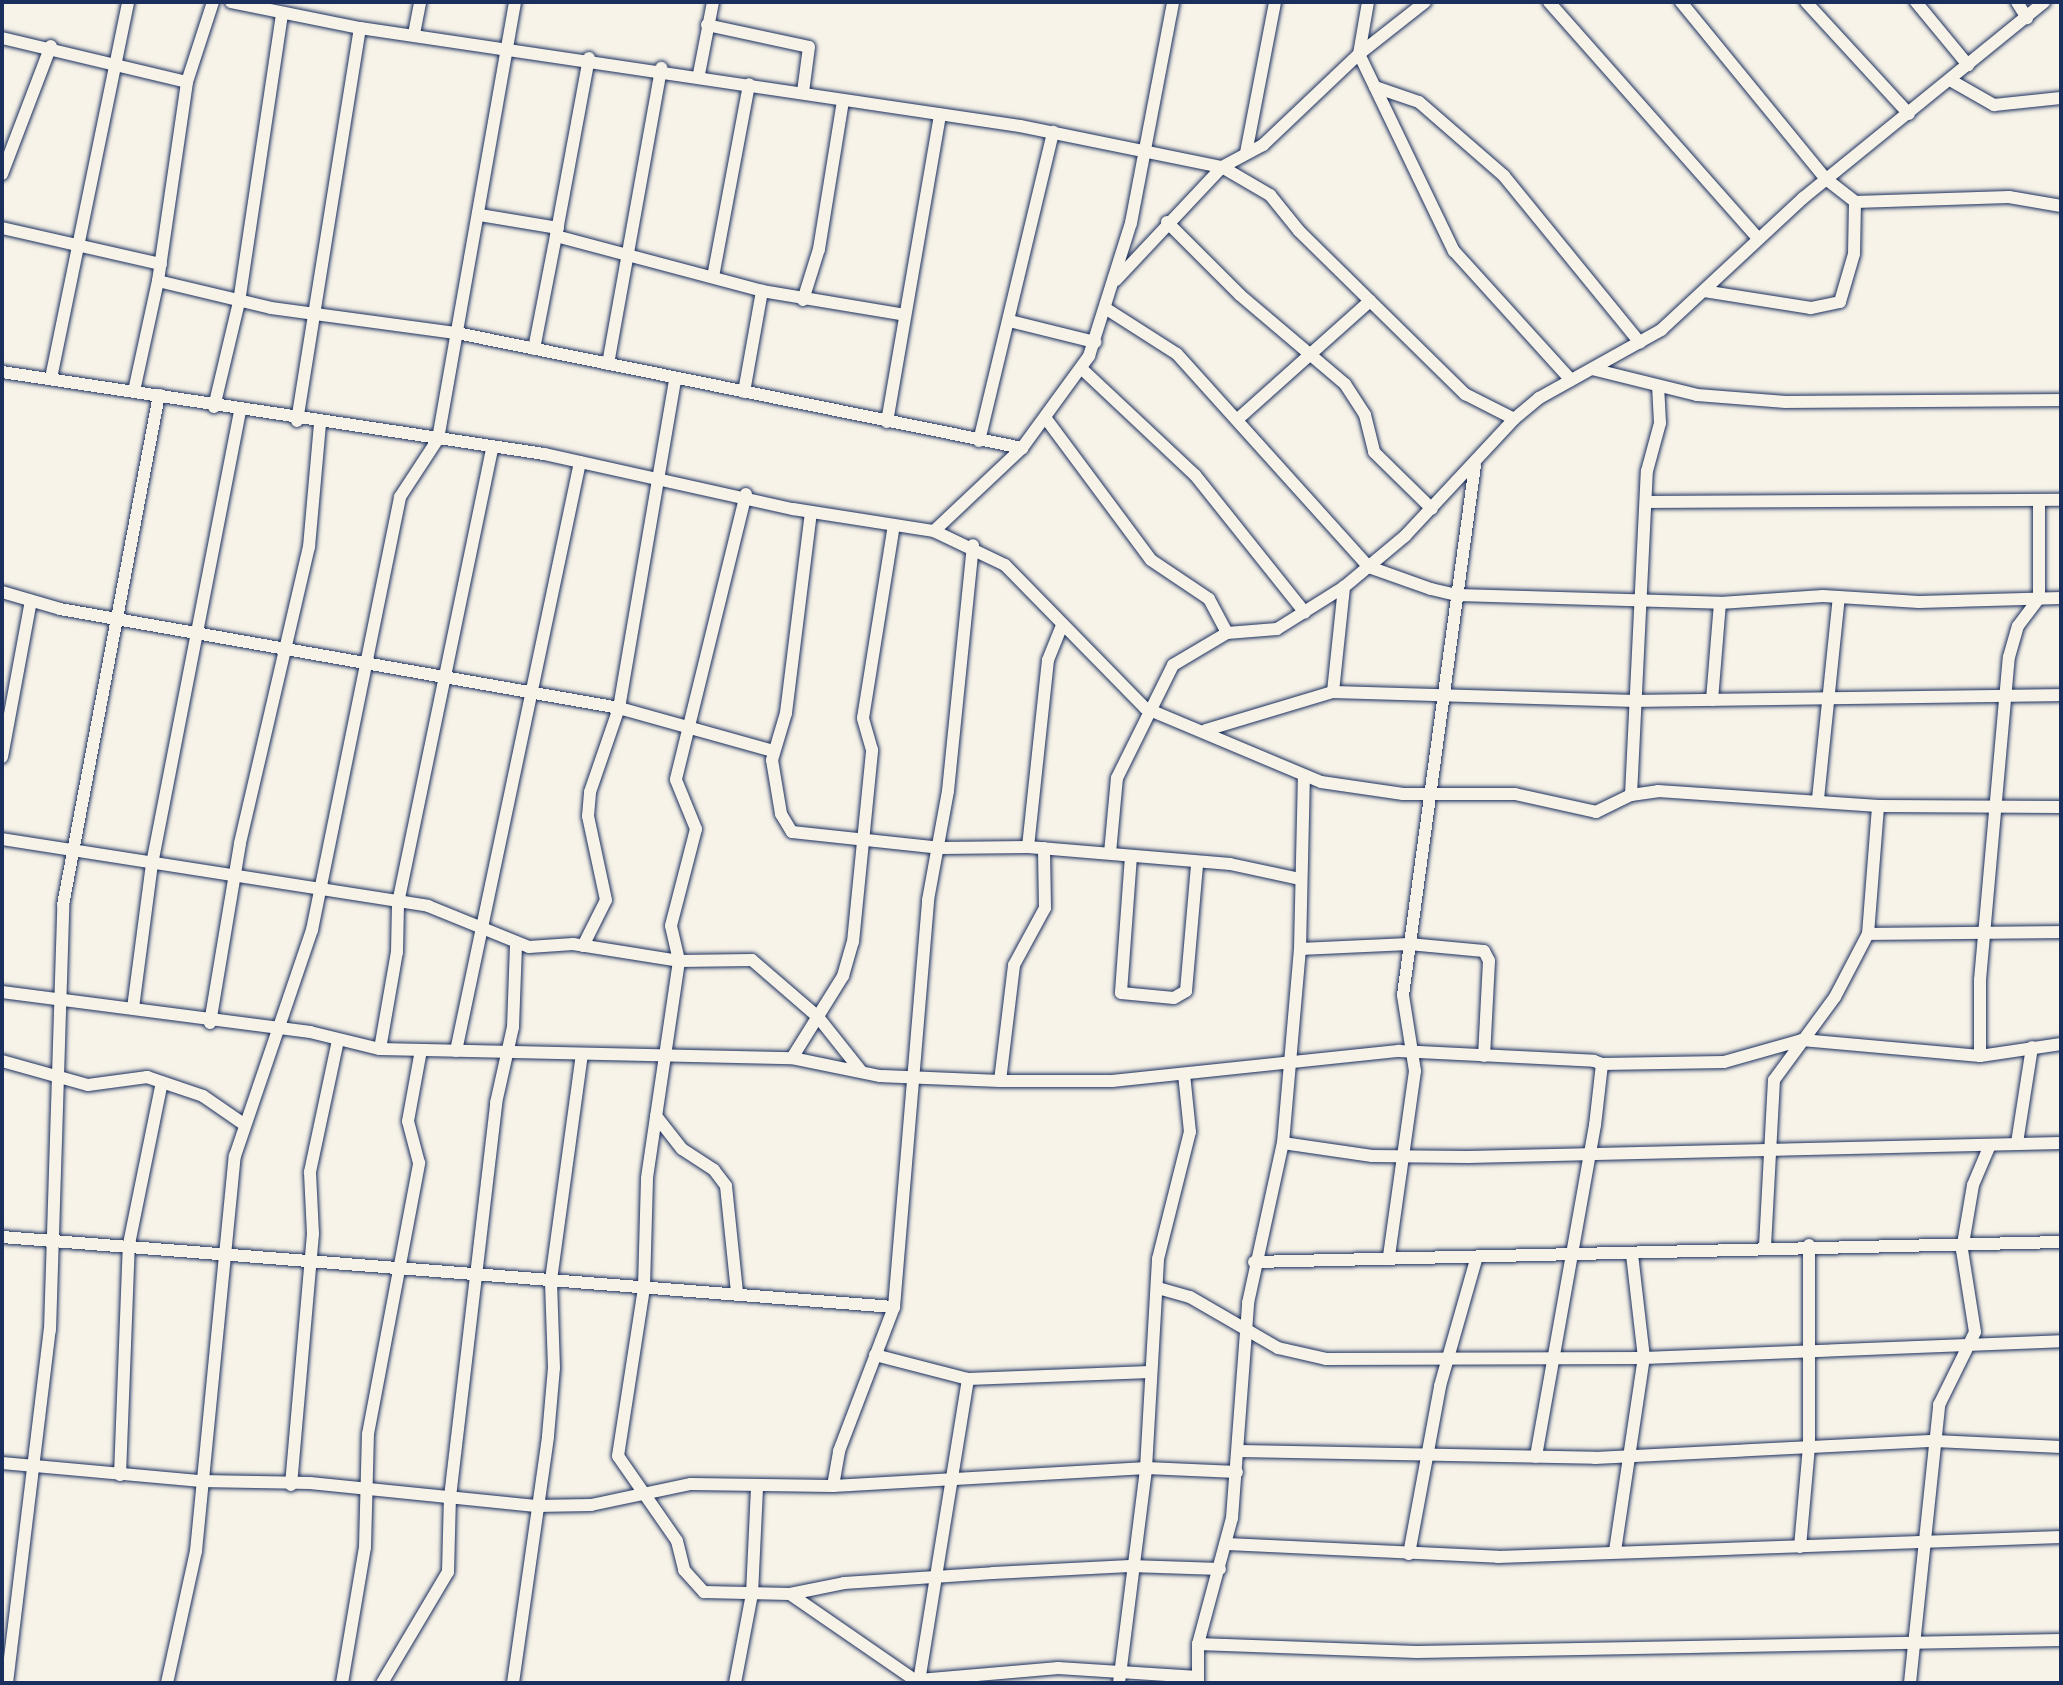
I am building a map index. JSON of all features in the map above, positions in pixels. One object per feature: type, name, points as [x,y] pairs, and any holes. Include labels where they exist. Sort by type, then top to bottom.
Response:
[{"type":"street","points":[[51,378],[82,246],[128,2]]},
{"type":"street","points":[[134,391],[161,264],[187,82],[213,2]]},
{"type":"street","points":[[231,2],[360,28],[661,68],[843,101],[1053,132],[1222,167],[1270,195],[1370,301],[1465,394],[1514,419]]},
{"type":"street","points":[[414,34],[420,2]]},
{"type":"street","points":[[167,1683],[196,1551],[201,1481],[216,1378],[229,1189],[245,1125],[281,1028],[317,893],[400,497],[438,439],[480,215],[515,2]]},
{"type":"street","points":[[699,74],[713,2]]},
{"type":"street","points":[[934,531],[1022,448],[1047,420],[1082,369],[1095,342],[1114,282],[1144,152],[1173,2]]},
{"type":"street","points":[[1246,153],[1275,2]]},
{"type":"street","points":[[1368,2],[1359,54],[1471,276],[1571,380]]},
{"type":"street","points":[[1114,282],[1167,222],[1222,167],[1263,145],[1359,54],[1425,2]]},
{"type":"street","points":[[1549,2],[1758,238]]},
{"type":"street","points":[[1681,2],[1826,179],[1855,202],[1999,197],[2061,206]]},
{"type":"street","points":[[1806,2],[1909,114]]},
{"type":"street","points":[[1916,2],[1968,65]]},
{"type":"street","points":[[2017,2],[2027,18]]},
{"type":"street","points":[[1110,853],[1117,778],[1154,712],[1173,665],[1227,633],[1277,629],[1344,587],[1432,509],[1514,419],[1571,380],[1640,343],[1704,291],[1758,238],[1826,179],[2044,2]]},
{"type":"street","points":[[214,407],[239,302],[282,14]]},
{"type":"street","points":[[707,25],[809,47],[803,92]]},
{"type":"street","points":[[297,421],[360,28]]},
{"type":"street","points":[[2,38],[51,46],[187,82]]},
{"type":"street","points":[[2,174],[51,46]]},
{"type":"street","points":[[534,349],[589,58]]},
{"type":"street","points":[[608,364],[661,68]]},
{"type":"street","points":[[1950,80],[1994,105],[2061,98]]},
{"type":"street","points":[[713,277],[749,84]]},
{"type":"street","points":[[1375,87],[1419,102],[1514,185],[1640,343]]},
{"type":"street","points":[[803,300],[819,249],[843,101]]},
{"type":"street","points":[[887,422],[940,115]]},
{"type":"street","points":[[979,441],[1053,132]]},
{"type":"street","points":[[1704,291],[1811,308],[1840,302],[1854,254],[1855,202]]},
{"type":"street","points":[[480,215],[557,232],[629,256],[762,291],[905,315]]},
{"type":"street","points":[[1167,222],[1240,295],[1311,349],[1360,405],[1374,452],[1432,509]]},
{"type":"street","points":[[2,228],[161,264]]},
{"type":"street","points":[[158,281],[239,302],[457,333],[1022,448]]},
{"type":"street","points":[[744,392],[762,291]]},
{"type":"street","points":[[1239,418],[1311,349],[1370,301]]},
{"type":"street","points":[[1105,308],[1151,333],[1239,418],[1369,567],[1458,595],[1720,603],[1839,597],[2061,598]]},
{"type":"street","points":[[1010,321],[1095,342]]},
{"type":"street","points":[[1082,369],[1195,475],[1305,613]]},
{"type":"street","points":[[1592,369],[1658,386],[1786,402],[2061,400]]},
{"type":"street","points":[[2,372],[159,395],[297,421],[438,439],[658,475],[811,512],[934,531],[973,545],[1005,565],[1126,696],[1154,712],[1206,730],[1304,777],[1430,792],[1515,794],[1596,812],[1631,795],[1818,799],[1878,806],[2061,807]]},
{"type":"street","points":[[583,946],[606,900],[590,829],[590,792],[619,708],[675,379]]},
{"type":"street","points":[[1631,795],[1647,471],[1660,423],[1658,386]]},
{"type":"street","points":[[7,1683],[32,1517],[31,1466],[50,1330],[50,1241],[63,996],[60,943],[70,854],[121,617],[159,395]]},
{"type":"street","points":[[133,1008],[152,864],[240,411]]},
{"type":"street","points":[[1047,420],[1151,560],[1209,599],[1227,633]]},
{"type":"street","points":[[210,1023],[235,879],[282,647],[309,547],[320,423]]},
{"type":"street","points":[[380,1049],[397,952],[398,903],[492,448]]},
{"type":"street","points":[[456,1051],[580,462]]},
{"type":"street","points":[[1389,1256],[1407,1155],[1413,1050],[1403,1017],[1409,944],[1446,695],[1475,465]]},
{"type":"street","points":[[746,494],[692,725],[676,780],[696,829],[671,926],[679,961],[647,1179],[644,1288],[618,1456],[645,1493],[697,1587],[718,1596],[790,1594],[936,1577],[1130,1566],[1220,1569]]},
{"type":"street","points":[[1647,502],[1917,496],[2061,500]]},
{"type":"street","points":[[1980,1056],[1986,931],[2012,642],[2039,598],[2039,501]]},
{"type":"street","points":[[811,512],[786,713],[773,751],[781,814],[792,832],[941,848],[1028,847],[1110,853],[1300,879]]},
{"type":"street","points":[[792,1058],[843,976],[853,942],[866,840],[872,750],[863,718],[894,525]]},
{"type":"street","points":[[833,1486],[875,1355],[894,1307],[928,900],[941,848],[973,545]]},
{"type":"street","points":[[1333,692],[1344,587]]},
{"type":"street","points":[[2,592],[31,601],[199,633],[619,708],[692,725],[773,751]]},
{"type":"street","points":[[1818,799],[1839,597]]},
{"type":"street","points":[[2,757],[31,601]]},
{"type":"street","points":[[1712,700],[1720,603]]},
{"type":"street","points":[[1028,847],[1048,660],[1062,625]]},
{"type":"street","points":[[1206,730],[1333,692],[1636,701],[2061,695]]},
{"type":"street","points":[[790,1594],[919,1681],[1058,1668],[1120,1680],[1198,1680],[1198,1644],[1227,1544],[1237,1472],[1254,1262],[1283,1143],[1300,949],[1304,777]]},
{"type":"street","points":[[1765,1246],[1767,1149],[1774,1080],[1835,997],[1868,934],[1878,806]]},
{"type":"street","points":[[2,839],[70,854],[152,864],[317,893],[428,906],[516,944],[658,952],[679,961],[752,960],[818,1017],[861,1071]]},
{"type":"street","points":[[1000,1081],[1014,965],[1045,908],[1044,848]]},
{"type":"street","points":[[1131,856],[1121,993],[1174,998],[1186,991],[1197,864]]},
{"type":"street","points":[[1868,934],[2061,932]]},
{"type":"street","points":[[382,1683],[410,1628],[446,1581],[450,1497],[506,1055],[516,944]]},
{"type":"street","points":[[1300,949],[1409,944],[1484,951],[1489,961],[1484,1056]]},
{"type":"street","points":[[2,992],[63,996],[210,1023],[281,1028],[380,1049],[506,1055],[792,1058],[861,1071],[1000,1081],[1184,1074],[1413,1050],[1602,1064],[1724,1062],[1802,1040],[1980,1056],[2061,1044]]},
{"type":"street","points":[[291,1485],[309,1261],[313,1151],[338,1040]]},
{"type":"street","points":[[2017,1143],[2032,1047]]},
{"type":"street","points":[[342,1683],[365,1547],[368,1434],[419,1163],[408,1121],[421,1050]]},
{"type":"street","points":[[513,1683],[554,1368],[551,1280],[582,1054]]},
{"type":"street","points":[[2,1061],[57,1072],[88,1085],[147,1077],[203,1096],[245,1125]]},
{"type":"street","points":[[1536,1457],[1550,1357],[1602,1064]]},
{"type":"street","points":[[1120,1680],[1130,1566],[1146,1468],[1150,1372],[1165,1222],[1190,1132],[1184,1074]]},
{"type":"street","points":[[120,1475],[129,1244],[162,1082]]},
{"type":"street","points":[[656,1116],[682,1149],[714,1170],[726,1186],[737,1292]]},
{"type":"street","points":[[1283,1143],[1407,1155],[1588,1155],[2061,1143]]},
{"type":"street","points":[[1910,1683],[1939,1405],[1975,1332],[1964,1241],[1973,1185],[1990,1145]]},
{"type":"street","points":[[2,1237],[399,1265],[478,1276],[737,1292],[894,1307]]},
{"type":"street","points":[[1254,1262],[1389,1256],[1476,1260],[1570,1258],[1765,1246],[2061,1242]]},
{"type":"street","points":[[1800,1547],[1809,1447],[1805,1347],[1809,1245]]},
{"type":"street","points":[[1615,1551],[1632,1455],[1644,1358],[1632,1255]]},
{"type":"street","points":[[1409,1554],[1449,1356],[1476,1260]]},
{"type":"street","points":[[1158,1288],[1190,1297],[1278,1348],[1326,1359],[1449,1356],[1644,1358],[1805,1347],[2061,1341]]},
{"type":"street","points":[[875,1355],[968,1379],[1150,1372]]},
{"type":"street","points":[[919,1681],[968,1379]]},
{"type":"street","points":[[1239,1451],[1536,1457],[1935,1441],[2061,1447]]},
{"type":"street","points":[[2,1463],[120,1475],[291,1485],[536,1506],[591,1505],[691,1484],[833,1486],[950,1476],[1146,1468],[1237,1472]]},
{"type":"street","points":[[735,1683],[752,1594],[757,1486]]},
{"type":"street","points":[[1227,1544],[1409,1554],[1924,1544],[2061,1537]]},
{"type":"street","points":[[1198,1644],[1417,1652],[2061,1640]]}]
